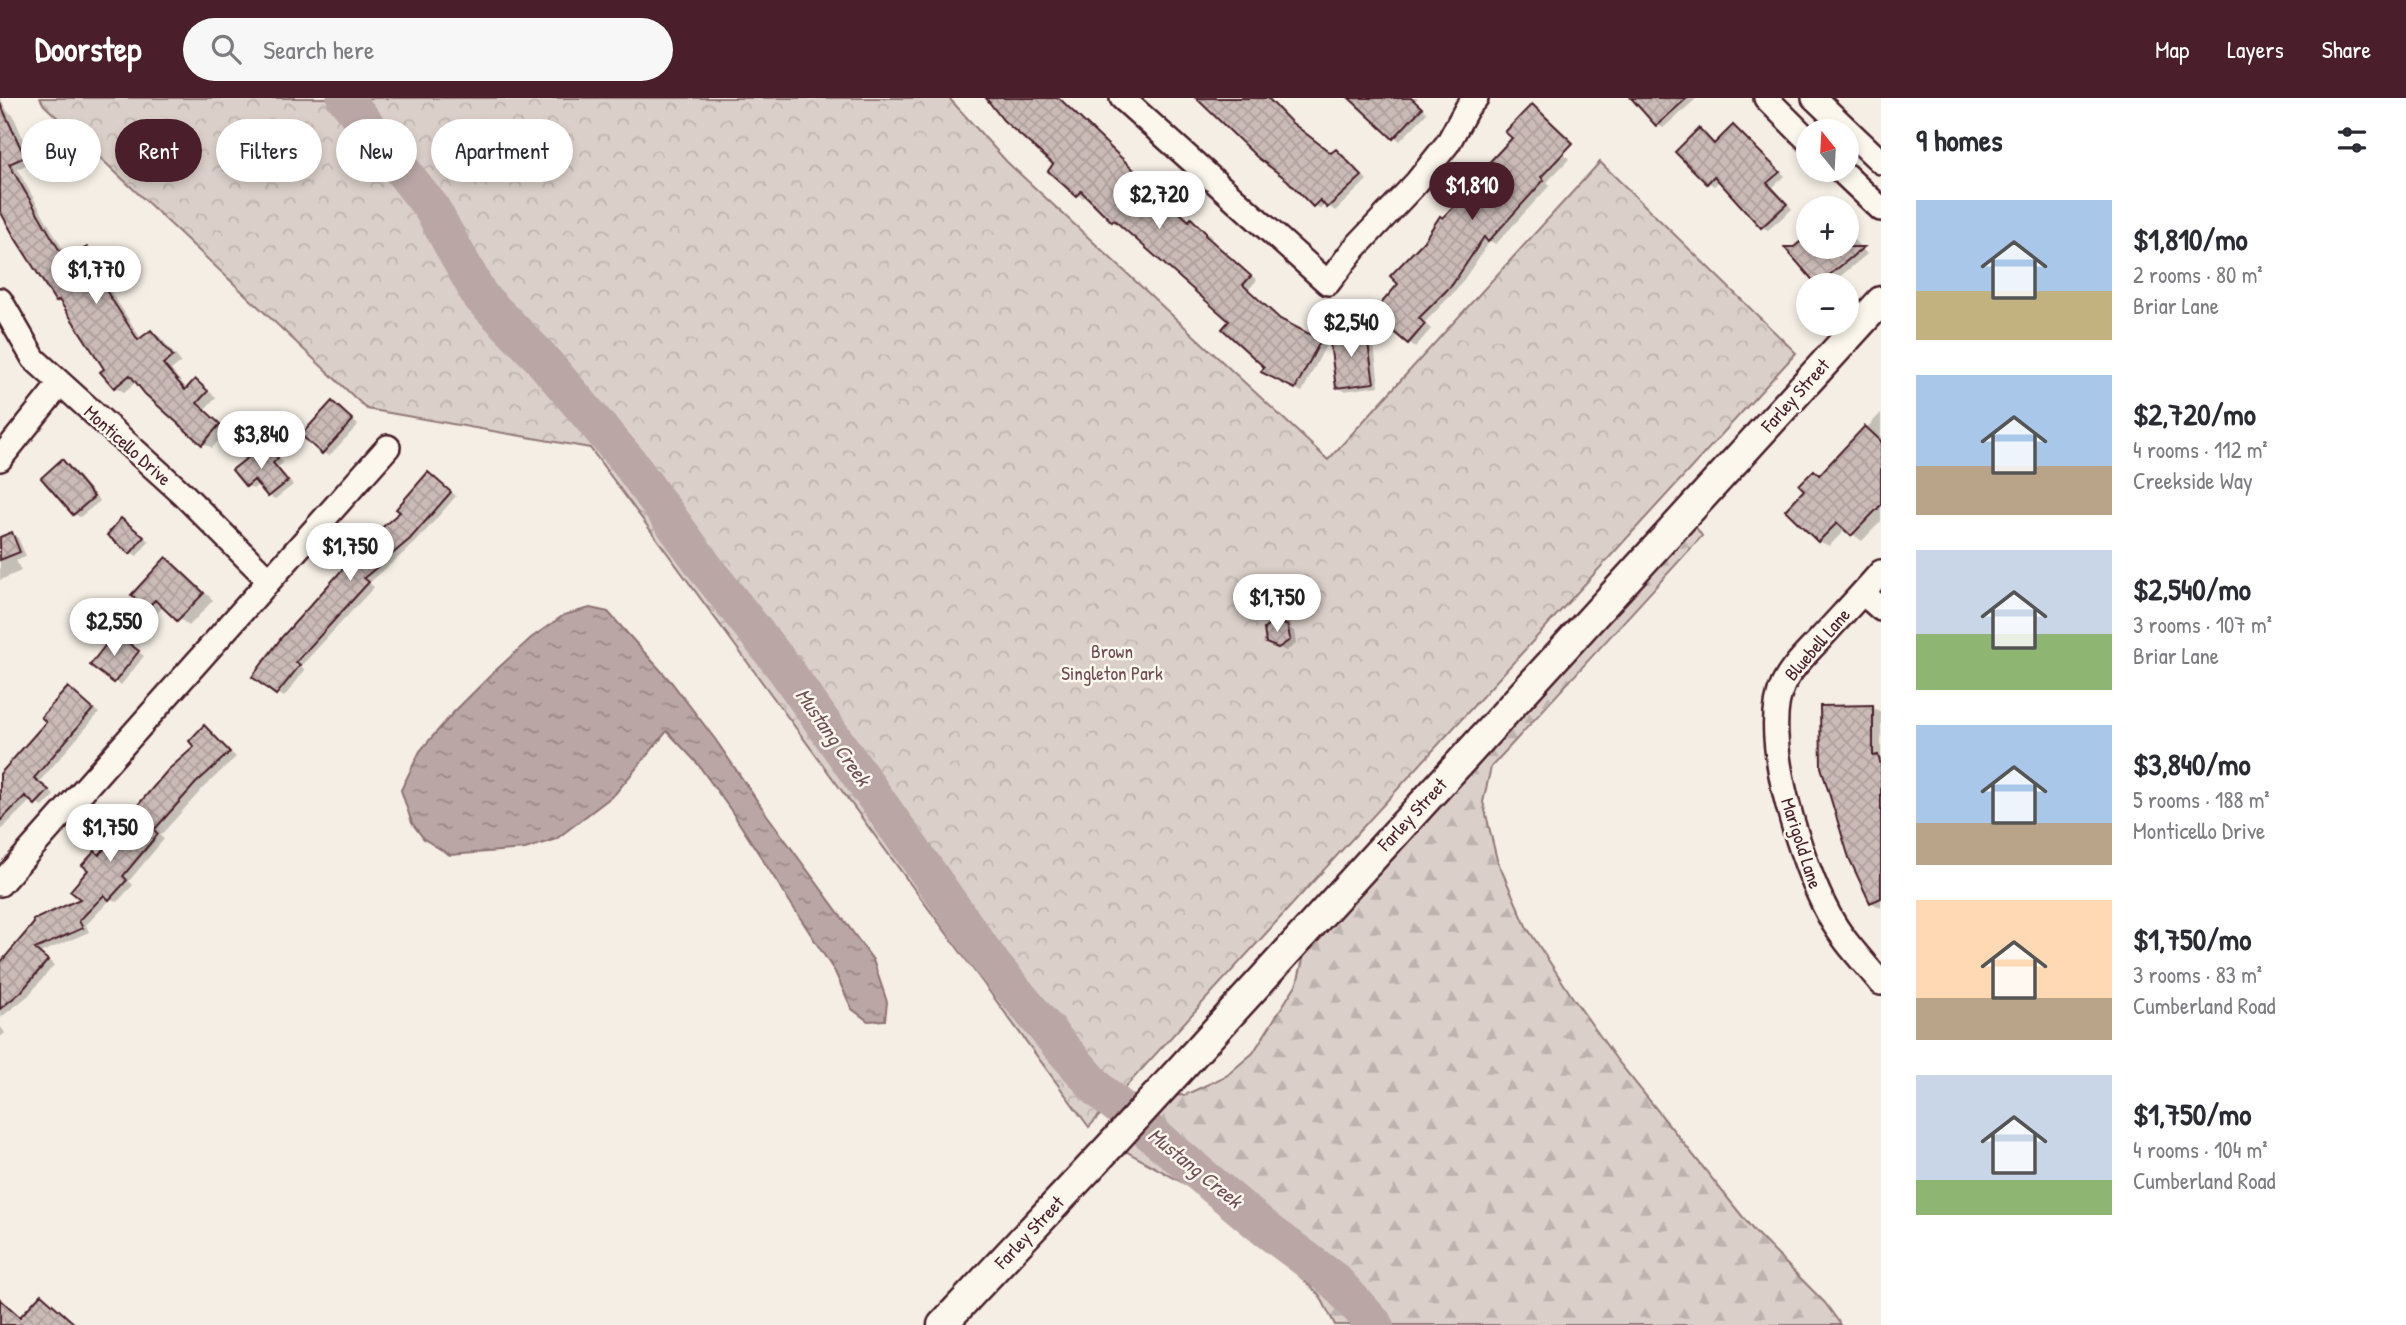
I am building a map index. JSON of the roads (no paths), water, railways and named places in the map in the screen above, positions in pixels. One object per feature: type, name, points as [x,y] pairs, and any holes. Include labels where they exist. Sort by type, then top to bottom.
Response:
[{"type":"street","points":[[1122,98],[1328,283],[1353,250],[1424,172],[1447,143],[1467,108],[1476,98]]},
{"type":"street","points":[[1766,98],[1796,129]]},
{"type":"street","points":[[1811,119],[1822,101],[1881,162]]},
{"type":"street","points":[[1853,182],[1881,209]]},
{"type":"street","name":"Monticello Drive","points":[[0,300],[34,359],[184,495],[269,580]]},
{"type":"street","name":"Farley Street","points":[[942,1325],[1111,1145],[1881,301]]},
{"type":"street","points":[[0,459],[60,384]]},
{"type":"street","points":[[0,884],[388,447]]},
{"type":"street","name":"Bluebell Lane","points":[[1782,685],[1797,664],[1881,572]]},
{"type":"street","points":[[1863,593],[1881,609]]},
{"type":"street","name":"Marigold Lane","points":[[1782,685],[1776,711],[1775,738],[1780,778],[1814,886],[1830,918],[1881,983]]},
{"type":"water","points":[[590,608],[608,612],[672,683],[715,739],[873,960],[887,1002],[885,1020],[868,1021],[852,1009],[835,972],[730,809],[697,763],[667,731],[615,794],[556,839],[525,849],[450,855],[424,839],[412,823],[401,790],[420,751],[453,713],[531,638],[564,615]]},
{"type":"waterway","name":"Mustang Creek","points":[[345,98],[431,207],[480,296],[539,356],[628,461],[710,574],[785,669],[993,965],[1056,1041],[1100,1091],[1267,1230],[1334,1280],[1375,1325]]},
{"type":"park label","name":"Brown Singleton Park","points":[[1112,662]]}]
